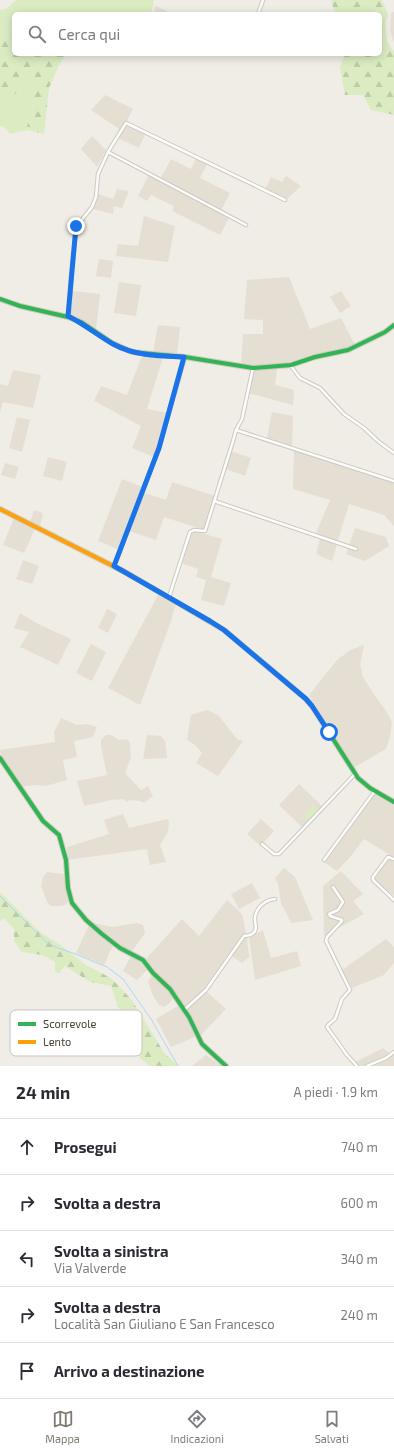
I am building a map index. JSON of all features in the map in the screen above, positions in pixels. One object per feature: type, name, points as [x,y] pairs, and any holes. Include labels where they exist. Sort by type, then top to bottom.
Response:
[{"type":"street","points":[[259,12],[263,0]]},
{"type":"street","points":[[68,316],[76,226],[92,207],[96,197],[98,174],[108,152],[126,122],[285,200]]},
{"type":"street","points":[[108,152],[246,225]]},
{"type":"street","points":[[0,299],[20,306],[68,316],[81,322],[112,343],[130,351],[143,354],[184,357],[254,368],[290,365],[315,357],[348,350],[385,332],[394,325]]},
{"type":"street","points":[[114,566],[159,448],[184,357]]},
{"type":"street","points":[[290,365],[300,378],[320,388],[344,414],[364,428],[394,453]]},
{"type":"street","points":[[168,597],[190,532],[194,530],[205,531],[236,430],[242,419],[254,368]]},
{"type":"street","points":[[236,430],[394,481]]},
{"type":"street","points":[[214,501],[356,548]]},
{"type":"street","points":[[0,509],[114,566],[224,630],[306,699],[358,778],[375,791],[394,802]]},
{"type":"street","points":[[0,758],[43,821],[59,835],[66,860],[68,888],[72,903],[86,920],[102,934],[120,948],[143,960],[153,973],[170,988],[175,998],[189,1017],[202,1044],[226,1066]]},
{"type":"street","points":[[262,844],[274,854],[279,854],[355,774]]},
{"type":"street","points":[[324,860],[375,791]]},
{"type":"street","points":[[394,859],[388,857],[373,877],[373,880],[394,900]]},
{"type":"street","points":[[333,887],[343,902],[338,910],[329,913],[329,915],[342,920],[342,922],[327,937],[326,941],[350,990],[342,999],[335,1019],[327,1027],[347,1055],[357,1066]]},
{"type":"street","points":[[184,1010],[206,990],[244,936],[254,933],[256,928],[255,918],[262,904],[267,900],[275,899]]},
{"type":"street","points":[[367,1066],[386,1058],[394,1052]]},
{"type":"shaded area","points":[[156,6],[169,12],[154,12]]},
{"type":"shaded area","points":[[394,12],[394,43],[390,31],[391,13]]},
{"type":"shaded area","points":[[105,95],[133,109],[126,122],[146,132],[139,148],[118,138],[122,131],[91,110]]},
{"type":"shaded area","points":[[92,136],[106,150],[97,167],[81,149]]},
{"type":"shaded area","points":[[171,159],[191,169],[196,159],[207,164],[200,178],[230,193],[221,211],[230,216],[220,235],[172,211],[174,206],[151,195],[147,201],[138,196],[149,175],[160,180]]},
{"type":"shaded area","points":[[286,176],[301,186],[288,198],[284,199],[265,189],[271,177],[282,182]]},
{"type":"shaded area","points":[[117,189],[129,191],[122,208],[114,206],[113,214],[93,209],[98,194],[113,199]]},
{"type":"shaded area","points":[[144,216],[175,226],[168,262],[116,256],[118,244],[138,246]]},
{"type":"shaded area","points":[[99,259],[113,261],[111,278],[96,276]]},
{"type":"shaded area","points":[[289,277],[310,329],[341,318],[355,345],[345,350],[267,367],[241,365],[243,334],[263,334],[263,320],[244,319],[247,280]]},
{"type":"shaded area","points":[[119,282],[141,285],[136,316],[114,313]]},
{"type":"shaded area","points":[[73,291],[100,294],[96,330],[70,316],[73,304]]},
{"type":"shaded area","points":[[341,291],[351,306],[340,313],[330,297]]},
{"type":"shaded area","points":[[158,325],[180,327],[177,355],[153,352]]},
{"type":"shaded area","points":[[142,356],[163,357],[147,409],[169,413],[154,457],[132,448],[141,426],[94,401],[101,386],[127,395]]},
{"type":"shaded area","points":[[255,369],[277,369],[275,385],[294,390],[293,405],[248,393]]},
{"type":"shaded area","points":[[13,370],[41,375],[33,408],[3,402],[0,412],[0,384],[8,386]]},
{"type":"shaded area","points":[[272,412],[293,416],[292,446],[267,438]]},
{"type":"shaded area","points":[[17,417],[30,420],[22,452],[9,448]]},
{"type":"shaded area","points":[[294,449],[394,483],[394,526],[384,515],[349,504],[332,561],[316,554],[321,535],[316,533],[330,500],[293,489]]},
{"type":"shaded area","points":[[231,451],[251,458],[245,476],[226,469]]},
{"type":"shaded area","points":[[48,457],[67,462],[62,481],[43,476]]},
{"type":"shaded area","points":[[5,463],[19,467],[15,479],[1,475]]},
{"type":"shaded area","points":[[122,479],[143,487],[142,492],[166,500],[172,482],[215,496],[204,530],[164,517],[156,540],[129,531],[142,493],[120,550],[98,541]]},
{"type":"shaded area","points":[[34,510],[43,513],[40,527],[30,523]]},
{"type":"shaded area","points":[[14,518],[35,529],[24,553],[3,545]]},
{"type":"shaded area","points":[[355,528],[386,537],[389,546],[365,561],[346,554]]},
{"type":"shaded area","points":[[191,530],[222,539],[211,577],[231,583],[224,606],[201,600],[206,580],[196,577],[198,569],[181,563]]},
{"type":"shaded area","points":[[23,560],[39,566],[32,584],[16,579]]},
{"type":"shaded area","points":[[158,595],[176,604],[140,705],[108,688]]},
{"type":"shaded area","points":[[107,609],[117,614],[108,633],[98,628]]},
{"type":"shaded area","points":[[20,613],[38,624],[71,639],[58,665],[20,647],[29,632],[14,628]]},
{"type":"shaded area","points":[[91,644],[106,652],[92,681],[76,673]]},
{"type":"shaded area","points":[[364,645],[360,664],[363,677],[392,722],[390,737],[386,749],[353,768],[309,695],[337,660],[350,650]]},
{"type":"shaded area","points":[[207,710],[218,715],[237,739],[243,741],[218,776],[196,763],[202,753],[195,745],[187,740],[191,715]]},
{"type":"shaded area","points":[[61,718],[77,725],[87,724],[97,727],[93,737],[74,741],[77,757],[63,760],[67,780],[46,786],[34,785],[21,787],[0,750],[55,742],[54,732]]},
{"type":"shaded area","points":[[106,735],[111,735],[119,740],[127,739],[130,742],[131,758],[125,773],[141,790],[148,786],[153,796],[144,803],[130,800],[126,802],[124,799],[116,799],[84,806],[77,781],[107,775],[101,746],[101,740]]},
{"type":"shaded area","points":[[147,735],[161,736],[165,741],[167,758],[143,759]]},
{"type":"shaded area","points":[[299,784],[323,807],[303,828],[279,805]]},
{"type":"shaded area","points":[[375,793],[394,804],[394,896],[372,878],[390,855],[364,839],[337,871],[322,861],[334,848]]},
{"type":"shaded area","points":[[123,814],[129,828],[167,819],[169,822],[168,832],[160,845],[166,862],[150,865],[147,849],[67,860],[67,847],[109,834],[104,820]]},
{"type":"shaded area","points":[[261,819],[274,831],[260,846],[247,834]]},
{"type":"shaded area","points":[[284,868],[295,877],[313,920],[291,923],[281,903],[278,884],[275,878]]},
{"type":"shaded area","points":[[341,871],[363,894],[353,901],[364,914],[324,936],[323,886]]},
{"type":"shaded area","points":[[47,872],[64,874],[69,899],[67,904],[61,906],[51,906],[47,902],[41,886],[43,877]]},
{"type":"shaded area","points":[[252,883],[260,898],[239,909],[231,894]]},
{"type":"shaded area","points":[[227,900],[242,914],[246,933],[198,997],[185,1007],[175,992],[156,975],[146,959],[182,919],[199,936]]},
{"type":"shaded area","points":[[93,923],[112,927],[137,923],[143,925],[145,933],[132,951],[111,941]]},
{"type":"shaded area","points":[[89,925],[102,938],[113,945],[104,965],[76,953]]},
{"type":"shaded area","points":[[263,930],[271,958],[297,951],[301,966],[255,980],[249,937]]},
{"type":"shaded area","points":[[244,938],[247,938],[249,957],[242,963],[232,956]]},
{"type":"shaded area","points":[[386,939],[394,947],[394,963],[384,975],[352,988],[342,970]]},
{"type":"shaded area","points":[[131,956],[139,960],[147,970],[137,980],[123,971]]},
{"type":"shaded area","points":[[152,975],[172,995],[173,998],[170,1003],[164,1007],[159,1005],[153,996],[148,981]]},
{"type":"shaded area","points":[[207,992],[226,1009],[200,1036],[187,1009]]},
{"type":"shaded area","points":[[178,1006],[186,1013],[197,1036],[171,1047],[156,1019]]},
{"type":"shaded area","points":[[383,1048],[390,1054],[385,1058],[366,1066],[358,1066],[355,1062]]},
{"type":"shaded area","points":[[394,1054],[394,1066],[374,1065],[387,1059]]},
{"type":"shaded area","points":[[206,1055],[222,1066],[192,1066]]},
{"type":"green space","points":[[16,0],[154,0],[151,12],[12,12],[12,28],[9,29],[0,27],[0,10],[6,9]]},
{"type":"green space","points":[[331,0],[382,0],[388,14],[385,23],[387,41],[394,52],[394,115],[371,110],[363,95],[345,95],[340,68],[344,56],[382,56],[382,12],[334,12]]},
{"type":"green space","points":[[0,27],[12,28],[12,56],[65,56],[49,88],[44,134],[27,130],[32,111],[32,82],[27,78],[20,76],[17,82],[19,88],[16,93],[9,98],[0,97]]},
{"type":"green space","points":[[20,76],[33,82],[32,111],[27,130],[9,134],[5,128],[0,126],[0,97],[4,99]]},
{"type":"green space","points":[[313,805],[319,810],[310,821],[304,816]]},
{"type":"green space","points":[[0,892],[41,933],[59,944],[86,965],[111,978],[131,999],[138,1010],[122,1010],[118,1007],[111,986],[90,982],[65,966],[59,973],[55,972],[55,962],[42,955],[22,952],[14,941],[14,929],[4,918],[0,921]]},
{"type":"green space","points":[[142,1017],[165,1054],[179,1066],[150,1066],[139,1056],[142,1056]]},
{"type":"waterway","points":[[0,896],[46,942],[107,967],[123,979],[151,1019],[178,1066]]},
{"type":"traffic: fast","points":[[0,299],[20,306],[68,317],[81,322],[112,343],[132,352],[185,357],[253,368],[291,365],[315,357],[348,350],[385,332],[394,325]]},
{"type":"traffic: fast","points":[[154,589],[224,630],[306,699],[358,778],[370,788],[394,802]]},
{"type":"traffic: fast","points":[[0,758],[43,821],[59,835],[66,860],[68,888],[72,903],[86,920],[102,934],[120,948],[143,960],[153,973],[170,989],[189,1017],[202,1044],[226,1066]]},
{"type":"traffic: slow","points":[[0,509],[125,572],[154,589]]},
{"type":"route","points":[[76,226],[71,275],[70,308],[68,316],[81,322],[112,343],[130,351],[143,354],[184,357],[159,448],[114,566],[224,630],[306,699],[329,732]]}]
